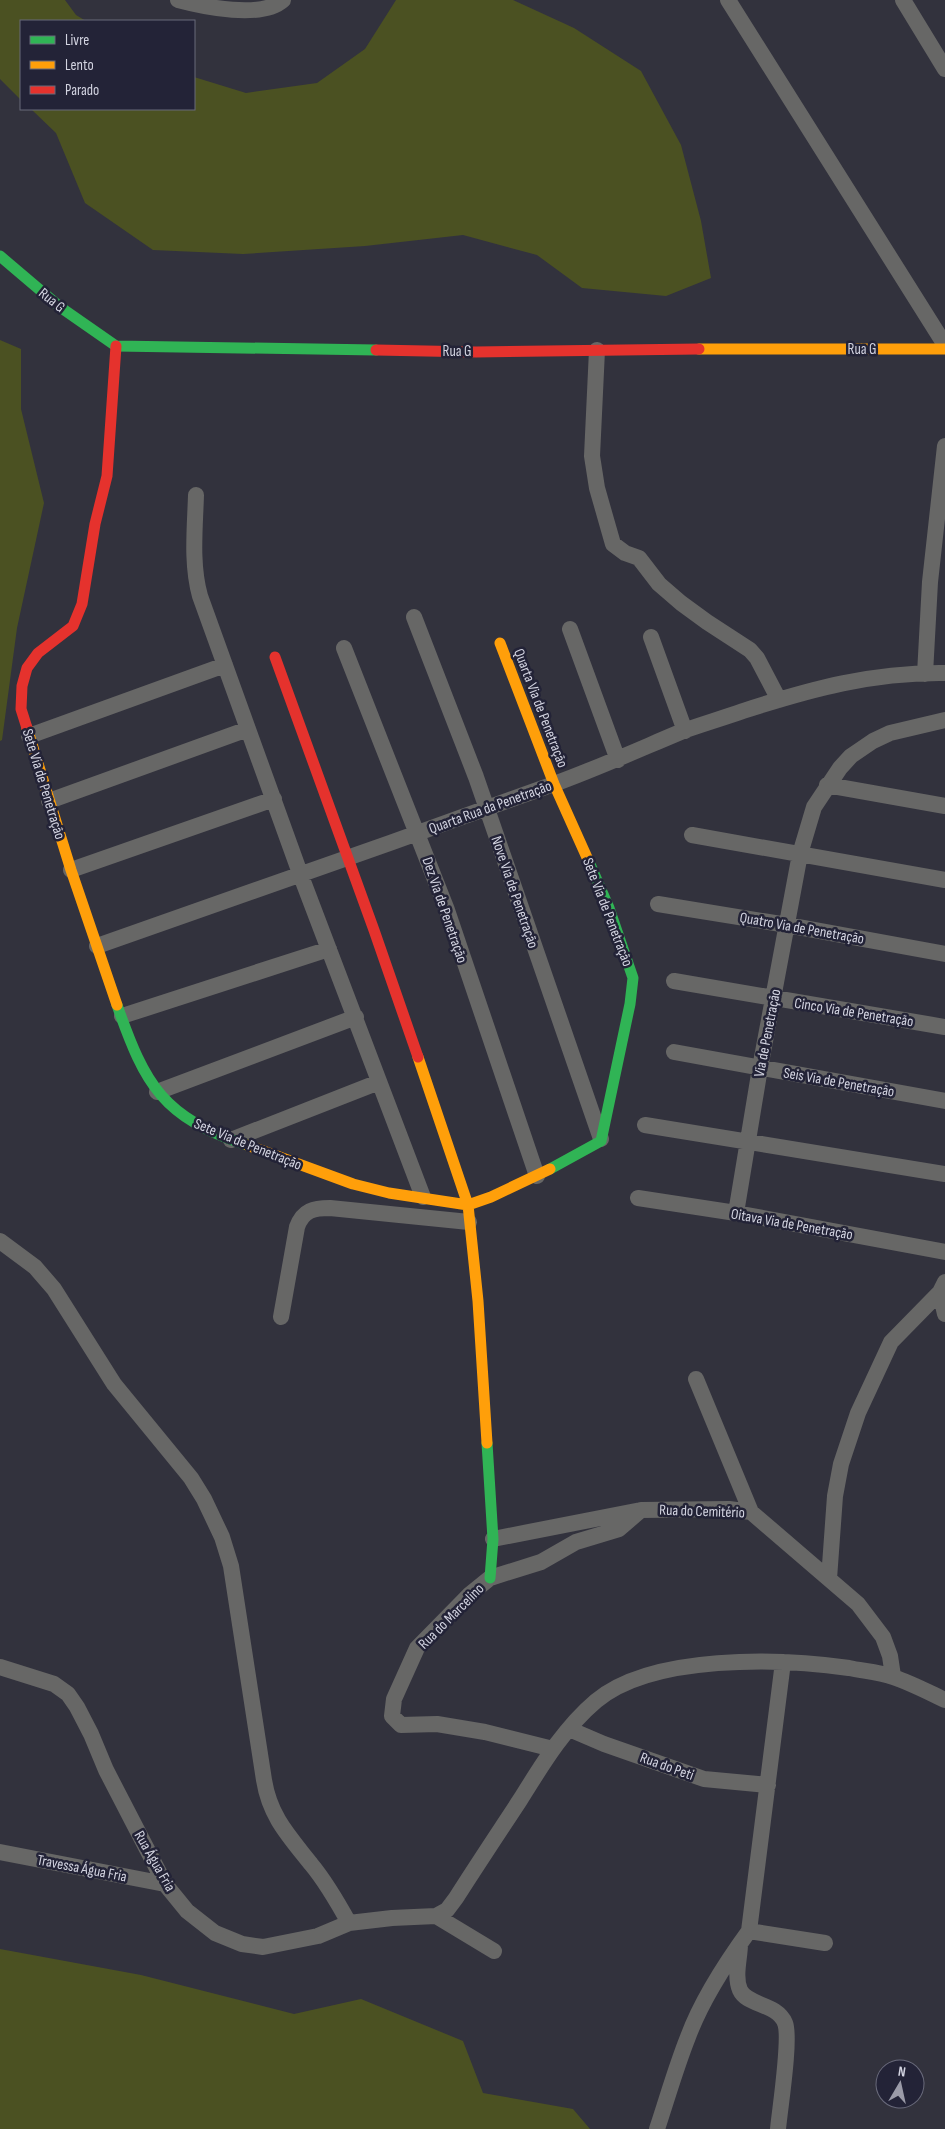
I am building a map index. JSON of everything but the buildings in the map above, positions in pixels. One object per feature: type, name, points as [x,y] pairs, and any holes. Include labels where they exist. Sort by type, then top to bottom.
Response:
[{"type":"street","points":[[178,0],[204,7],[239,11],[277,6],[284,0]]},
{"type":"street","name":"Rua G","points":[[727,0],[945,347]]},
{"type":"street","points":[[903,0],[945,69]]},
{"type":"street","name":"Rua G","points":[[0,256],[60,307],[116,346],[457,352],[945,347]]},
{"type":"street","name":"Sete Via de Penetração","points":[[116,346],[112,432],[106,478],[95,522],[83,602],[79,616],[70,631],[35,655],[26,670],[21,684],[21,709],[71,870],[131,1045],[157,1092],[180,1114],[231,1140],[353,1184],[388,1193],[423,1197],[468,1206]]},
{"type":"street","points":[[597,350],[592,456],[597,488],[613,544],[625,553],[639,558],[659,584],[682,603],[750,650],[757,658],[779,700]]},
{"type":"street","points":[[925,674],[938,582],[945,446]]},
{"type":"street","points":[[196,495],[195,559],[197,585],[301,876],[423,1197]]},
{"type":"street","name":"Nove Via de Penetração","points":[[414,616],[476,777],[485,808],[601,1141]]},
{"type":"street","points":[[570,629],[618,760]]},
{"type":"street","points":[[651,637],[685,731]]},
{"type":"street","name":"Quarta Via de Penetração","points":[[500,643],[554,784]]},
{"type":"street","name":"Dez Via de Penetração","points":[[344,648],[447,910],[537,1176]]},
{"type":"street","points":[[275,657],[348,857],[468,1206],[478,1301],[493,1539],[490,1578]]},
{"type":"street","points":[[29,736],[226,665]]},
{"type":"street","name":"Quarta Rua da Penetração","points":[[97,946],[301,876],[348,857],[618,760],[685,731],[779,700],[835,684],[890,676],[945,673]]},
{"type":"street","name":"Via de Penetração","points":[[736,1213],[760,1068],[800,854],[814,807],[827,785],[851,756],[873,741],[890,733],[945,720]]},
{"type":"street","points":[[50,801],[248,730]]},
{"type":"street","name":"Sete Via de Penetração","points":[[554,784],[623,941],[633,978],[629,1012],[601,1141]]},
{"type":"street","points":[[827,785],[945,806]]},
{"type":"street","points":[[71,870],[274,799]]},
{"type":"street","points":[[692,836],[945,880]]},
{"type":"street","name":"Quatro Via de Penetração","points":[[658,904],[945,954]]},
{"type":"street","points":[[122,1016],[329,949]]},
{"type":"street","name":"Cinco Via de Penetração","points":[[674,981],[945,1027]]},
{"type":"street","points":[[157,1092],[356,1017]]},
{"type":"street","name":"Seis Via de Penetração","points":[[674,1052],[945,1101]]},
{"type":"street","points":[[231,1140],[379,1082]]},
{"type":"street","points":[[645,1125],[945,1174]]},
{"type":"street","points":[[468,1206],[537,1176],[601,1141]]},
{"type":"street","name":"Oitava Via de Penetração","points":[[638,1198],[736,1213],[945,1252]]},
{"type":"street","points":[[281,1316],[297,1227],[303,1215],[312,1210],[330,1208],[469,1222]]},
{"type":"street","points":[[0,1240],[34,1267],[54,1289],[114,1384],[152,1432],[183,1466],[204,1499],[222,1537],[231,1566],[264,1780],[270,1805],[282,1828],[324,1880],[349,1923]]},
{"type":"street","points":[[942,1287],[945,1314]]},
{"type":"street","points":[[829,1580],[835,1496],[841,1464],[858,1414],[891,1342],[942,1287]]},
{"type":"street","points":[[696,1379],[751,1512]]},
{"type":"street","name":"Rua do Cemitério","points":[[493,1539],[641,1510],[729,1509],[751,1512],[858,1604],[883,1637],[890,1656],[893,1676]]},
{"type":"street","name":"Rua do Marcelino","points":[[553,1749],[485,1732],[437,1724],[401,1725],[392,1718],[392,1709],[409,1663],[417,1648],[469,1595],[490,1578],[542,1562],[576,1542],[619,1529],[641,1510]]},
{"type":"street","points":[[778,2129],[786,2046],[786,2024],[782,2016],[774,2010],[744,1995],[740,1989],[738,1967],[745,1937],[768,1785],[783,1662]]},
{"type":"street","points":[[494,1951],[436,1916],[451,1906],[553,1749],[569,1729],[604,1695],[619,1686],[638,1679],[711,1664],[783,1662],[826,1665],[893,1676],[945,1700]]},
{"type":"street","name":"Rua Água Fria","points":[[0,1667],[54,1684],[68,1694],[78,1707],[106,1770],[165,1884],[187,1912],[215,1933],[242,1944],[263,1947],[282,1945],[318,1936],[349,1923],[392,1918],[436,1916]]},
{"type":"street","name":"Rua do Peti","points":[[569,1729],[604,1744],[704,1779],[768,1785]]},
{"type":"street","name":"Travessa Água Fria","points":[[0,1852],[165,1884]]},
{"type":"street","points":[[745,1937],[825,1943]]},
{"type":"street","points":[[657,2129],[688,2037],[723,1969],[745,1937]]},
{"type":"green space","points":[[0,0],[65,0],[76,15],[84,20],[20,20],[20,99],[0,79]]},
{"type":"green space","points":[[396,0],[513,0],[574,28],[641,71],[681,145],[701,221],[711,278],[666,296],[582,288],[537,255],[463,235],[365,246],[243,254],[153,250],[85,203],[56,133],[32,110],[195,110],[195,77],[246,93],[317,83],[365,49]]},
{"type":"green space","points":[[0,340],[21,349],[21,409],[44,503],[17,628],[2,740],[0,741]]},
{"type":"green space","points":[[0,1949],[141,1975],[294,2014],[361,1999],[463,2041],[483,2093],[573,2109],[590,2129],[0,2129]]},
{"type":"traffic: fast","points":[[0,256],[60,307],[116,346],[376,350]]},
{"type":"traffic: fast","points":[[550,1169],[601,1141],[630,1004],[633,978],[609,908],[589,862]]},
{"type":"traffic: fast","points":[[117,1005],[137,1057],[161,1095],[176,1110],[195,1123],[218,1135],[247,1145]]},
{"type":"traffic: fast","points":[[487,1443],[493,1539],[490,1578]]},
{"type":"traffic: slow","points":[[699,349],[945,349]]},
{"type":"traffic: slow","points":[[500,643],[554,784],[589,862]]},
{"type":"traffic: slow","points":[[27,728],[71,870],[117,1005]]},
{"type":"traffic: slow","points":[[418,1057],[468,1205],[478,1301],[487,1443]]},
{"type":"traffic: slow","points":[[247,1145],[353,1184],[389,1193],[468,1205],[491,1197],[550,1169]]},
{"type":"traffic: jam","points":[[27,728],[21,709],[22,686],[27,668],[38,653],[73,626],[82,604],[95,524],[107,476],[116,346]]},
{"type":"traffic: jam","points":[[376,350],[476,352],[699,349]]},
{"type":"traffic: jam","points":[[275,657],[418,1057]]}]
